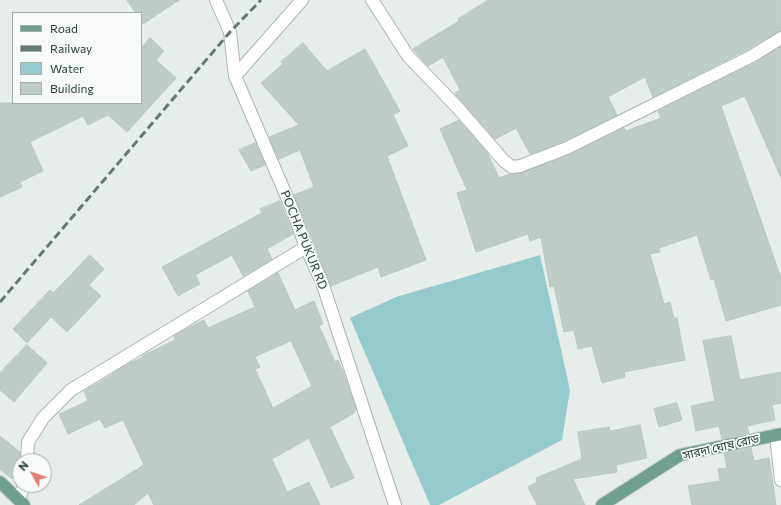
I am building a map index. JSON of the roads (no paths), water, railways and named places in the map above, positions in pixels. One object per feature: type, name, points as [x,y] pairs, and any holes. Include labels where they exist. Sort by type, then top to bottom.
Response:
[{"type":"main road","name":"সারদা ঘোষ রোড","points":[[602,505],[680,455],[778,434]]},
{"type":"main road","points":[[0,482],[22,502]]},
{"type":"street","name":"POCHA PUKUR RD","points":[[216,0],[230,32],[235,76],[322,282],[395,505]]},
{"type":"street","points":[[235,76],[302,0]]},
{"type":"street","points":[[372,0],[408,56],[458,108],[504,161],[512,167],[520,166],[567,148],[752,56],[781,38]]},
{"type":"street","points":[[27,453],[28,442],[43,418],[72,390],[306,247]]},
{"type":"street","points":[[778,434],[781,480]]},
{"type":"water","points":[[540,255],[570,390],[562,440],[439,505],[430,505],[350,318],[396,297]]},
{"type":"railway","points":[[0,302],[230,32],[261,0]]}]
